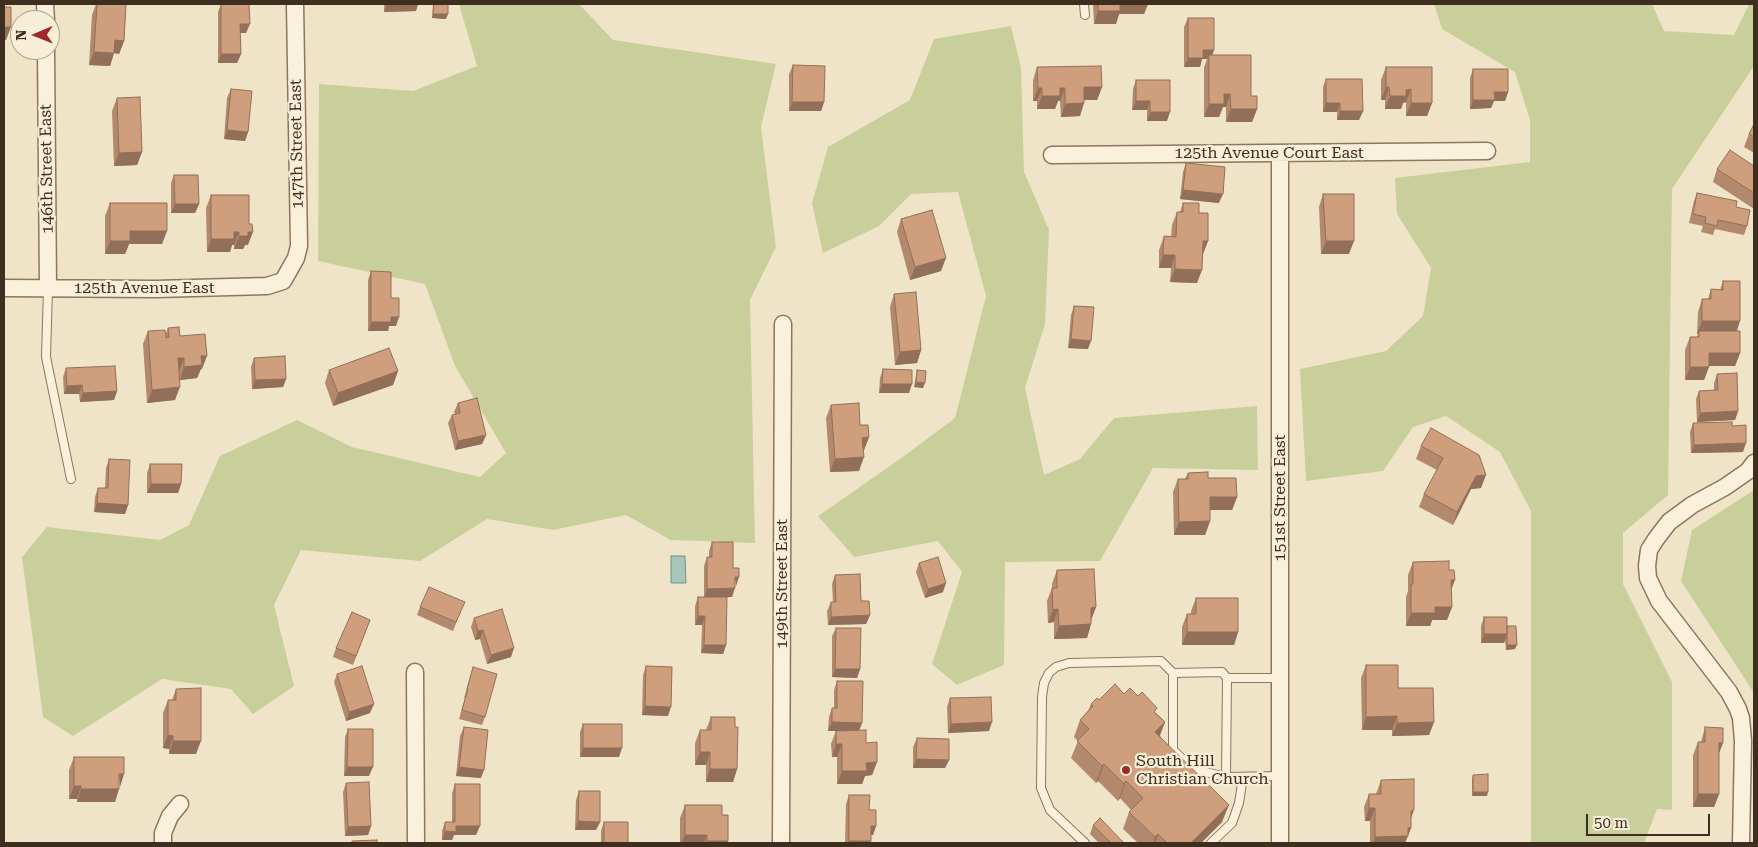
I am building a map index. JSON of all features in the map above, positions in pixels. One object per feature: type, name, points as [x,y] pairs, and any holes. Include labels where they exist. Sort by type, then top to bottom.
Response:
[{"type":"street","name":"147th Street East","points":[[283,281],[296,258],[299,246],[296,4]]},
{"type":"street","name":"146th Street East","points":[[46,60],[48,288]]},
{"type":"street","name":"125th Avenue Court East","points":[[1052,155],[1487,151]]},
{"type":"street","name":"151st Street East","points":[[1280,153],[1280,843]]},
{"type":"street","name":"125th Avenue East","points":[[4,288],[156,289],[267,286],[283,281]]},
{"type":"street","name":"149th Street East","points":[[781,843],[783,324]]},
{"type":"street","points":[[1741,843],[1748,741],[1738,709],[1729,692],[1658,601],[1648,578],[1647,566],[1649,550],[1669,522],[1692,505],[1726,487],[1748,471],[1754,463]]},
{"type":"street","points":[[415,672],[416,843]]},
{"type":"street","points":[[164,843],[164,833],[170,816],[180,804]]},
{"type":"lane","points":[[1084,4],[1085,14]]},
{"type":"lane","points":[[48,288],[46,358],[71,479]]},
{"type":"lane","points":[[1085,843],[1050,810],[1041,788],[1042,697],[1046,678],[1056,667],[1068,663],[1161,661],[1173,672],[1222,672],[1227,678],[1226,777]]},
{"type":"lane","points":[[1173,672],[1173,750],[1193,769],[1226,777],[1280,776]]},
{"type":"lane","points":[[1227,678],[1280,678]]},
{"type":"lane","points":[[1211,843],[1232,823],[1239,803],[1243,776]]},
{"type":"green space","points":[[459,4],[579,4],[613,40],[776,64],[761,127],[776,247],[750,300],[755,543],[671,540],[626,515],[553,530],[487,519],[420,561],[301,550],[274,605],[294,686],[253,714],[231,689],[162,679],[73,736],[43,717],[22,557],[47,527],[160,540],[189,525],[220,456],[297,420],[352,447],[480,477],[506,453],[455,366],[425,284],[318,261],[319,84],[413,91],[477,66]]},
{"type":"green space","points":[[1434,4],[1652,4],[1664,31],[1734,35],[1749,4],[1754,4],[1754,66],[1672,189],[1668,495],[1623,533],[1623,584],[1672,682],[1672,810],[1657,809],[1644,843],[1531,843],[1531,511],[1500,452],[1446,416],[1413,427],[1383,471],[1306,481],[1300,369],[1386,351],[1423,316],[1431,268],[1397,214],[1395,178],[1530,162],[1530,120],[1515,72],[1442,29]]},
{"type":"green space","points":[[1011,26],[1021,68],[1024,172],[1049,230],[1045,324],[1025,388],[1044,475],[1080,459],[1114,418],[1257,406],[1258,470],[1153,468],[1100,561],[1005,562],[1004,665],[957,685],[932,664],[962,572],[938,541],[854,557],[818,516],[955,418],[986,296],[958,192],[911,194],[879,226],[823,253],[812,203],[828,147],[910,100],[934,39]]},
{"type":"green space","points":[[1754,490],[1754,693],[1681,581],[1692,530]]},
{"type":"water","points":[[671,556],[685,556],[686,583],[671,583]]},
{"type":"building","points":[[97,4],[126,4],[124,41],[115,40],[114,53],[94,52]]},
{"type":"building","points":[[221,4],[249,4],[250,24],[240,24],[241,54],[221,54]]},
{"type":"building","points":[[434,4],[448,4],[448,14],[433,14]]},
{"type":"building","points":[[1098,4],[1120,4],[1120,11],[1098,11]]},
{"type":"building","points":[[4,7],[11,7],[10,27],[4,27]]},
{"type":"building","points":[[1188,18],[1214,18],[1214,50],[1203,50],[1203,58],[1188,58]]},
{"type":"building","points":[[1209,55],[1251,55],[1251,96],[1257,96],[1257,109],[1231,109],[1230,94],[1224,94],[1224,104],[1209,104]]},
{"type":"building","points":[[793,65],[825,66],[824,102],[792,102]]},
{"type":"building","points":[[1101,66],[1102,87],[1084,87],[1084,103],[1065,104],[1065,88],[1060,88],[1060,96],[1042,96],[1042,88],[1038,88],[1037,67]]},
{"type":"building","points":[[1386,67],[1432,67],[1432,103],[1411,103],[1411,89],[1406,90],[1406,96],[1390,96],[1389,87],[1386,87]]},
{"type":"building","points":[[1473,69],[1508,69],[1508,92],[1494,92],[1495,100],[1473,100]]},
{"type":"building","points":[[1326,79],[1362,79],[1363,111],[1340,111],[1340,103],[1326,103]]},
{"type":"building","points":[[1136,80],[1170,80],[1170,112],[1150,112],[1150,101],[1136,101]]},
{"type":"building","points":[[231,89],[252,91],[248,132],[227,130]]},
{"type":"building","points":[[140,97],[142,152],[119,153],[117,98]]},
{"type":"building","points":[[1754,124],[1754,137],[1749,134]]},
{"type":"building","points":[[1730,150],[1754,166],[1754,193],[1717,169]]},
{"type":"building","points":[[1186,163],[1225,167],[1223,194],[1183,190]]},
{"type":"building","points":[[174,175],[198,175],[199,204],[175,204]]},
{"type":"building","points":[[1697,193],[1737,201],[1736,207],[1750,210],[1747,226],[1718,220],[1717,226],[1705,223],[1706,217],[1693,214]]},
{"type":"building","points":[[1323,194],[1354,194],[1354,241],[1326,241]]},
{"type":"building","points":[[211,195],[249,195],[249,224],[252,224],[253,232],[248,232],[248,236],[239,236],[239,232],[234,232],[234,239],[211,239]]},
{"type":"building","points":[[110,203],[167,203],[167,231],[130,231],[130,241],[110,241]]},
{"type":"building","points":[[1183,203],[1199,203],[1199,213],[1208,213],[1208,241],[1203,241],[1202,270],[1175,269],[1175,255],[1163,255],[1164,236],[1176,237],[1177,212],[1183,212]]},
{"type":"building","points":[[932,210],[946,258],[915,267],[901,219]]},
{"type":"building","points":[[371,271],[391,272],[391,298],[399,298],[399,317],[391,317],[391,322],[371,322]]},
{"type":"building","points":[[1723,281],[1740,281],[1740,321],[1702,321],[1702,299],[1711,299],[1711,289],[1723,290]]},
{"type":"building","points":[[916,292],[921,350],[900,352],[894,294]]},
{"type":"building","points":[[1074,306],[1094,307],[1091,341],[1071,339]]},
{"type":"building","points":[[179,327],[180,336],[205,334],[207,356],[201,356],[202,365],[184,367],[184,358],[178,358],[180,387],[152,390],[148,331],[165,330],[166,338],[169,337],[168,328]]},
{"type":"building","points":[[1699,331],[1740,331],[1740,353],[1709,353],[1709,367],[1690,367],[1690,337],[1699,337]]},
{"type":"building","points":[[389,348],[398,371],[338,393],[329,370]]},
{"type":"building","points":[[285,356],[286,379],[255,380],[254,358]]},
{"type":"building","points":[[115,366],[117,391],[83,393],[82,385],[67,386],[66,368]]},
{"type":"building","points":[[883,369],[912,370],[912,384],[882,384]]},
{"type":"building","points":[[917,370],[926,371],[925,383],[916,382]]},
{"type":"building","points":[[1737,373],[1738,411],[1700,413],[1699,391],[1718,390],[1717,374]]},
{"type":"building","points":[[477,398],[486,435],[458,441],[452,415],[460,413],[458,403]]},
{"type":"building","points":[[859,403],[860,425],[868,425],[869,437],[862,438],[864,457],[835,459],[831,405]]},
{"type":"building","points":[[1732,422],[1732,426],[1746,425],[1746,443],[1694,445],[1693,423]]},
{"type":"building","points":[[1431,428],[1479,455],[1486,475],[1476,476],[1457,512],[1424,494],[1443,458],[1421,446]]},
{"type":"building","points":[[109,459],[130,460],[128,505],[97,503],[98,488],[108,488]]},
{"type":"building","points":[[150,464],[182,464],[181,484],[151,484]]},
{"type":"building","points":[[1208,472],[1208,478],[1236,478],[1237,497],[1210,497],[1210,521],[1179,522],[1178,479],[1188,479],[1188,473]]},
{"type":"building","points":[[712,542],[733,542],[733,568],[739,568],[739,577],[735,577],[735,588],[707,589],[707,557],[712,557]]},
{"type":"building","points":[[938,557],[946,583],[928,589],[919,563]]},
{"type":"building","points":[[1449,561],[1449,570],[1454,570],[1455,580],[1451,580],[1452,607],[1435,607],[1435,613],[1411,613],[1413,562]]},
{"type":"building","points":[[1094,569],[1096,607],[1091,608],[1091,624],[1059,626],[1058,609],[1053,610],[1052,588],[1057,588],[1057,570]]},
{"type":"building","points":[[860,574],[861,601],[869,601],[870,615],[831,617],[831,602],[836,602],[835,575]]},
{"type":"building","points":[[429,587],[465,602],[456,622],[420,607]]},
{"type":"building","points":[[698,597],[727,597],[726,645],[704,645],[705,616],[698,616]]},
{"type":"building","points":[[1196,598],[1238,598],[1238,632],[1187,632],[1187,614],[1196,614]]},
{"type":"building","points":[[502,609],[514,648],[491,655],[483,630],[478,631],[474,618]]},
{"type":"building","points":[[352,612],[370,620],[356,656],[336,648]]},
{"type":"building","points":[[1484,617],[1507,617],[1507,634],[1484,634]]},
{"type":"building","points":[[1507,626],[1516,626],[1517,645],[1507,645]]},
{"type":"building","points":[[836,628],[861,628],[860,669],[835,669]]},
{"type":"building","points":[[1366,665],[1398,665],[1398,688],[1433,688],[1434,722],[1397,723],[1397,716],[1366,717]]},
{"type":"building","points":[[362,666],[374,704],[349,712],[337,674]]},
{"type":"building","points":[[646,666],[672,667],[671,707],[645,706]]},
{"type":"building","points":[[473,667],[497,674],[485,717],[462,710]]},
{"type":"building","points":[[837,681],[863,681],[862,723],[832,722],[832,708],[837,708]]},
{"type":"building","name":"South Hill Christian Church","points":[[1115,684],[1124,694],[1130,688],[1138,696],[1142,692],[1157,708],[1154,712],[1165,722],[1155,732],[1229,805],[1191,843],[1167,843],[1158,834],[1155,837],[1129,812],[1143,798],[1126,781],[1124,784],[1104,764],[1102,766],[1077,741],[1089,729],[1080,720],[1093,706],[1091,704],[1097,698],[1099,700]]},
{"type":"building","points":[[201,688],[201,741],[173,741],[173,736],[168,735],[168,700],[176,700],[176,689]]},
{"type":"building","points":[[991,697],[992,722],[951,724],[950,698]]},
{"type":"building","points":[[711,717],[735,717],[735,727],[738,727],[737,769],[710,769],[710,752],[700,752],[700,730],[711,730]]},
{"type":"building","points":[[583,724],[622,724],[622,748],[583,748]]},
{"type":"building","points":[[464,727],[488,730],[484,770],[459,767]]},
{"type":"building","points":[[1705,727],[1723,728],[1723,743],[1719,743],[1719,794],[1698,794],[1698,742],[1705,742]]},
{"type":"building","points":[[348,729],[373,729],[373,767],[347,767]]},
{"type":"building","points":[[866,730],[866,743],[877,742],[877,762],[866,763],[867,771],[842,771],[842,744],[836,744],[836,731]]},
{"type":"building","points":[[917,738],[949,739],[949,760],[916,759]]},
{"type":"building","points":[[74,757],[124,757],[124,774],[119,774],[119,789],[81,789],[81,786],[74,786]]},
{"type":"building","points":[[1488,774],[1488,792],[1473,792],[1473,775]]},
{"type":"building","points":[[1414,779],[1414,810],[1411,811],[1411,828],[1408,828],[1408,836],[1375,837],[1375,808],[1369,808],[1369,794],[1381,794],[1381,780]]},
{"type":"building","points":[[369,782],[371,826],[348,827],[346,783]]},
{"type":"building","points":[[455,784],[480,784],[480,826],[456,826],[456,832],[445,831],[445,822],[455,822]]},
{"type":"building","points":[[579,791],[600,791],[600,822],[578,821]]},
{"type":"building","points":[[849,795],[870,795],[869,810],[876,810],[876,826],[871,826],[871,841],[849,841]]},
{"type":"building","points":[[685,805],[722,805],[722,815],[728,815],[728,841],[707,841],[707,835],[685,835]]},
{"type":"building","points":[[1100,818],[1124,843],[1111,843],[1093,825]]},
{"type":"building","points":[[604,822],[628,822],[628,843],[604,843]]},
{"type":"building","points":[[377,840],[377,843],[352,843],[352,841]]},
{"type":"place","name":"South Hill Christian Church","points":[[1126,770]]}]
